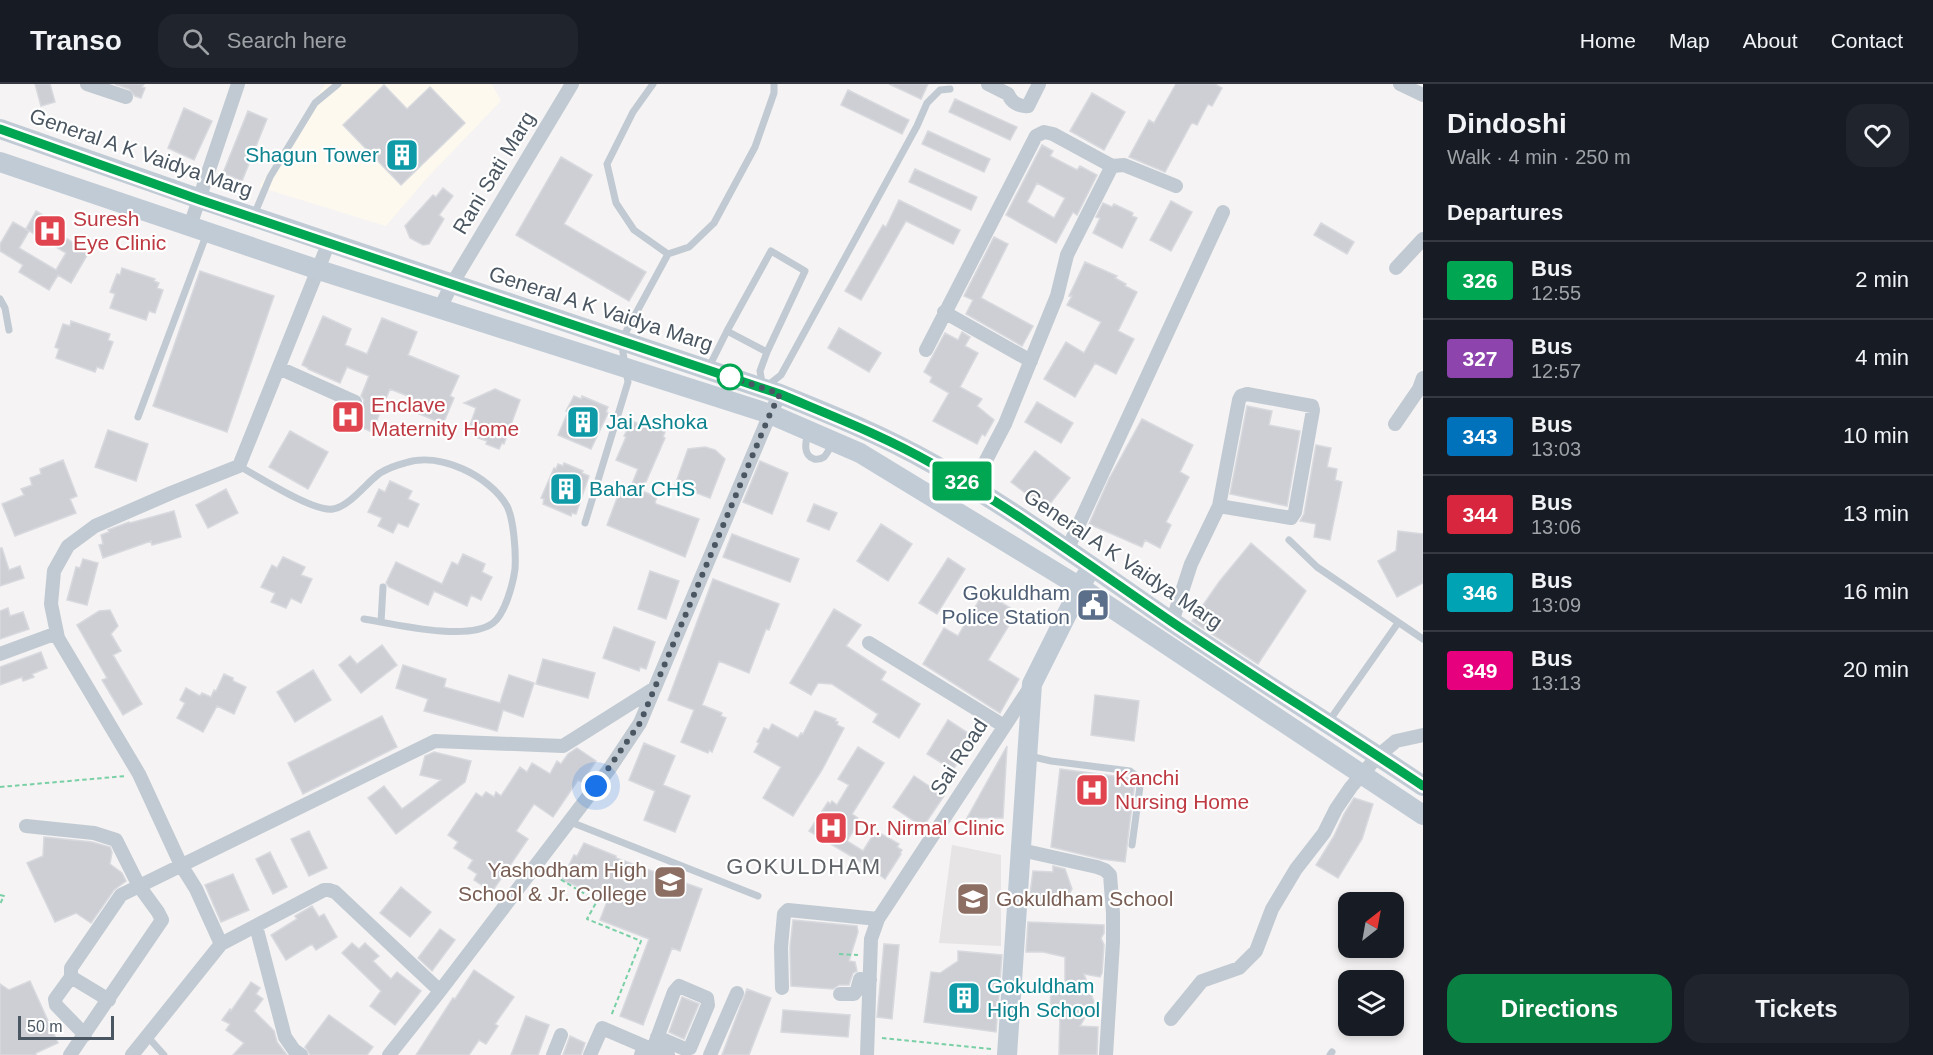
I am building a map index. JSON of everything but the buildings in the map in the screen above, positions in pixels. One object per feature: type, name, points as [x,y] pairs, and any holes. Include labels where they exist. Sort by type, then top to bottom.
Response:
[{"type":"main road","name":"General A K Vaidya Marg","points":[[0,129],[200,200],[708,369],[869,430],[969,485],[1092,565],[1172,622],[1423,786]]},
{"type":"main road","points":[[0,162],[319,270],[770,414],[860,453],[1080,587],[1423,815]]},
{"type":"main road","points":[[1007,1053],[1032,684],[1092,565]]},
{"type":"street","points":[[87,84],[126,98]]},
{"type":"street","points":[[199,230],[200,200],[238,84]]},
{"type":"street","name":"Rani Sati Marg","points":[[440,308],[452,284],[572,84]]},
{"type":"street","points":[[988,84],[1008,94],[1010,99],[1023,107],[1028,106],[1039,84]]},
{"type":"street","points":[[1400,84],[1423,95]]},
{"type":"street","points":[[926,350],[1036,136],[1044,132],[1053,134],[1112,166],[1124,165],[1176,186]]},
{"type":"street","points":[[969,485],[983,466],[1000,434],[1058,296],[1067,255],[1112,166]]},
{"type":"street","points":[[1067,550],[1223,212]]},
{"type":"street","points":[[1396,268],[1423,239]]},
{"type":"street","points":[[220,944],[196,889],[181,865],[139,774],[58,638],[51,604],[54,571],[68,546],[95,526],[239,466],[329,242]]},
{"type":"street","points":[[944,312],[1031,361]]},
{"type":"street","points":[[279,368],[356,402]]},
{"type":"street","points":[[1395,424],[1419,389],[1423,378]]},
{"type":"street","points":[[389,1055],[610,768],[640,723],[770,414],[771,391]]},
{"type":"street","points":[[1172,622],[1191,564],[1219,506],[1241,396],[1247,394],[1312,406],[1294,512],[1291,518],[1219,506]]},
{"type":"street","points":[[0,654],[57,633]]},
{"type":"street","points":[[869,643],[1005,726]]},
{"type":"street","name":"Sai Road","points":[[867,1055],[868,1037],[862,970],[878,919],[1032,684]]},
{"type":"street","points":[[85,1035],[64,1015],[55,1003],[55,999],[71,977],[71,968],[121,895],[435,741],[563,746],[655,688]]},
{"type":"street","points":[[1171,1019],[1202,981],[1239,968],[1256,951],[1272,909],[1296,869],[1324,833],[1336,809],[1361,775],[1396,741],[1423,735]]},
{"type":"street","points":[[26,826],[112,837],[119,844],[138,886],[158,912],[162,923],[70,1055]]},
{"type":"street","points":[[1021,850],[1097,867],[1110,875],[1113,942],[1106,1055]]},
{"type":"street","points":[[132,1055],[220,944],[324,890],[335,892],[440,991]]},
{"type":"street","points":[[782,988],[782,931],[784,914],[789,910],[878,919]]},
{"type":"street","points":[[256,926],[285,1037],[294,1050],[302,1055]]},
{"type":"street","points":[[840,994],[854,994],[862,970]]},
{"type":"street","points":[[71,977],[109,1000]]},
{"type":"street","points":[[679,987],[707,998],[708,1005],[690,1048],[649,1046],[674,992],[679,987]]},
{"type":"street","points":[[712,1054],[737,993]]},
{"type":"street","points":[[590,1055],[602,1028],[668,1055]]},
{"type":"street","points":[[553,1055],[561,1035]]},
{"type":"lane","points":[[254,217],[270,177],[315,103],[338,84]]},
{"type":"lane","points":[[654,84],[633,112],[607,164],[616,203],[634,230],[668,254]]},
{"type":"lane","points":[[585,523],[628,382],[621,341],[668,254],[689,247],[714,223],[755,147],[774,93],[774,84]]},
{"type":"lane","points":[[708,369],[771,251],[805,271],[767,351],[760,371],[771,391],[917,126],[927,103],[940,90],[950,89]]},
{"type":"lane","points":[[138,417],[199,230]]},
{"type":"lane","points":[[0,299],[5,308],[9,330]]},
{"type":"lane","points":[[727,332],[767,351]]},
{"type":"lane","points":[[239,466],[313,506],[334,509],[353,498],[380,473],[407,462],[424,460],[457,465],[494,489],[507,507],[514,534],[515,568],[508,598],[495,622],[481,630],[458,631],[434,630],[364,619]]},
{"type":"lane","points":[[1289,540],[1317,567],[1423,639]]},
{"type":"lane","points":[[381,622],[383,587]]},
{"type":"lane","points":[[1328,723],[1398,623]]},
{"type":"lane","points":[[1027,755],[1051,761],[1130,771],[1141,779],[1132,845]]},
{"type":"lane","points":[[568,821],[758,896]]},
{"type":"lane","points":[[147,1036],[164,1055]]},
{"type":"path","points":[[0,787],[139,774]]},
{"type":"path","points":[[536,864],[597,901],[587,919],[641,941],[606,1030]]},
{"type":"path","points":[[0,895],[4,896],[0,904]]},
{"type":"path","points":[[839,954],[862,970]]},
{"type":"path","points":[[868,1037],[1007,1053]]},
{"type":"shaded area","name":"Shagun Tower","points":[[325,84],[492,84],[501,101],[428,177],[386,226],[259,187]]},
{"type":"shaded area","name":"Gokuldham School","points":[[952,845],[1001,855],[1001,946],[939,943]]},
{"type":"bus line","name":"326","points":[[0,129],[200,200],[708,369],[780,394],[869,430],[969,485],[1092,565],[1172,622],[1423,786]]},
{"type":"place","name":"Shagun Tower","points":[[402,155]]},
{"type":"place","name":"Suresh Eye Clinic","points":[[50,231]]},
{"type":"place","name":"Enclave Maternity Home","points":[[348,417]]},
{"type":"place","name":"Jai Ashoka","points":[[583,422]]},
{"type":"place","name":"Bahar CHS","points":[[566,489]]},
{"type":"place","name":"Gokuldham Police Station","points":[[1093,605]]},
{"type":"place","name":"Kanchi Nursing Home","points":[[1092,790]]},
{"type":"place","name":"Dr. Nirmal Clinic","points":[[831,828]]},
{"type":"place","name":"Yashodham High School & Jr. College","points":[[670,882]]},
{"type":"place","name":"Gokuldham School","points":[[973,899]]},
{"type":"place","name":"Gokuldham High School","points":[[964,998]]},
{"type":"district","name":"GOKULDHAM","points":[[804,866]]},
{"type":"route","points":[[596,786],[640,723],[780,394],[730,377]]}]
